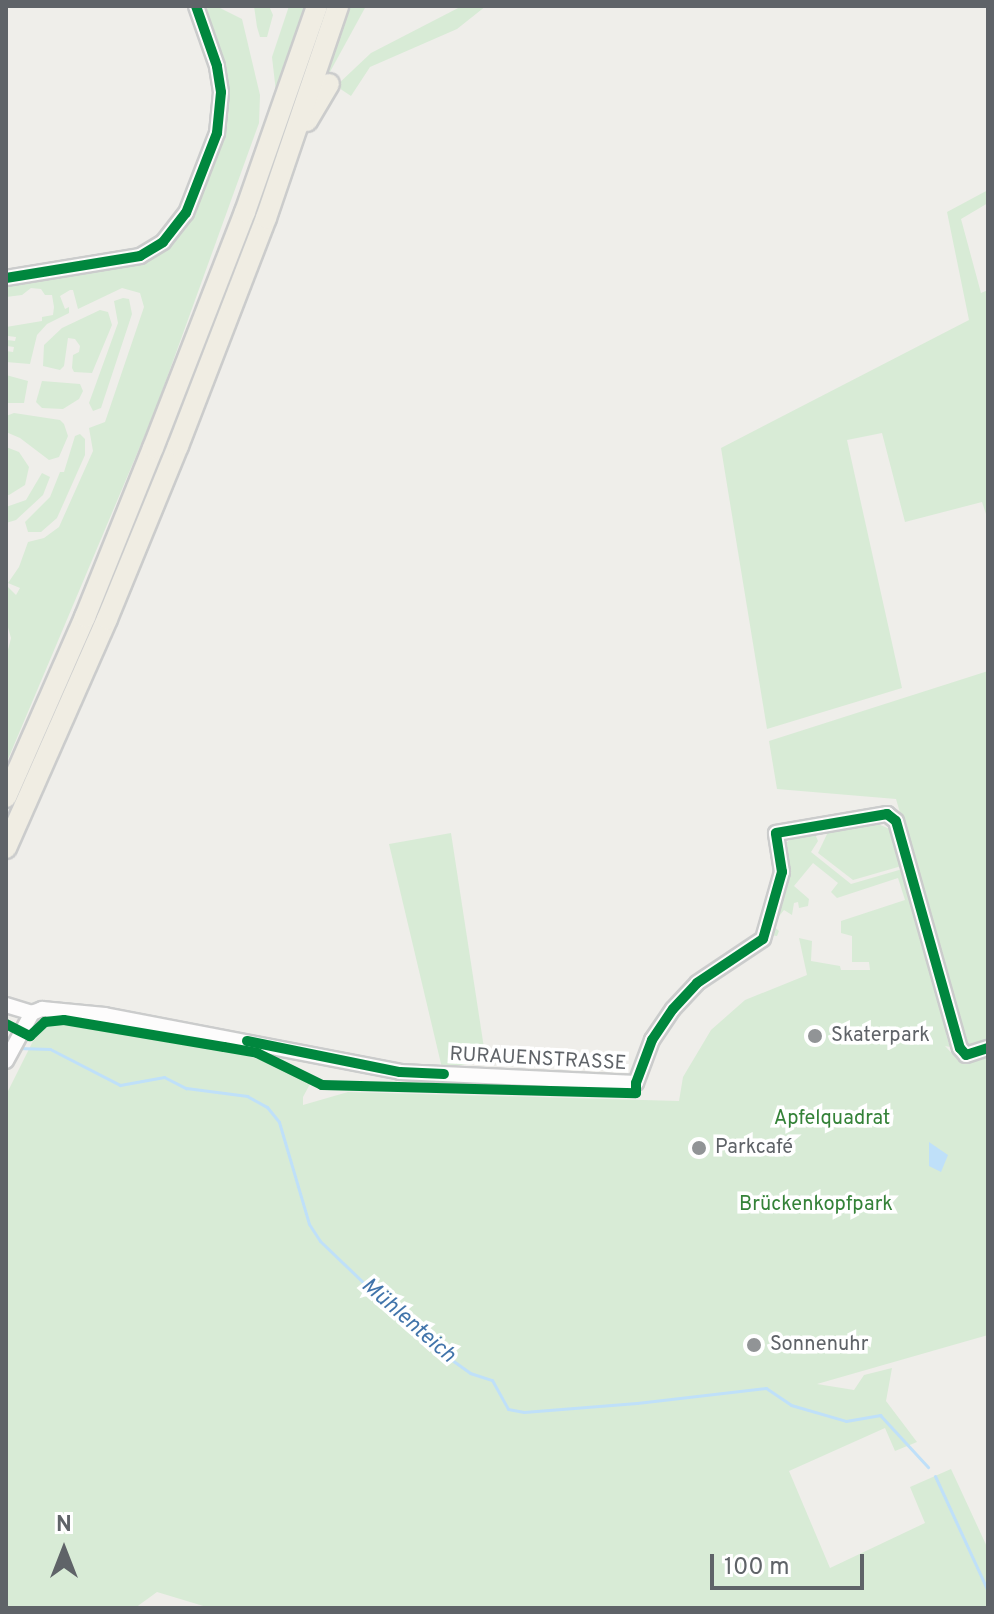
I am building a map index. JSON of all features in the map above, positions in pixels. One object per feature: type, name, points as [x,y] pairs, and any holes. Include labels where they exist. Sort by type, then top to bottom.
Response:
[{"type":"highway","points":[[6,797],[85,617],[245,212],[317,6]]},
{"type":"highway","points":[[6,848],[107,619],[178,446],[288,152],[338,6]]},
{"type":"highway","points":[[288,152],[329,84]]},
{"type":"highway","points":[[245,212],[270,99]]},
{"type":"street","points":[[6,278],[140,256],[163,242],[186,213],[217,133],[220,110],[217,66],[196,6]]},
{"type":"street","name":"RURAUENSTRASSE","points":[[6,1005],[32,1013],[42,1009],[105,1015],[400,1072],[636,1083],[652,1040],[673,1009],[697,983],[763,939],[782,872],[776,833],[887,814],[896,821],[960,1048],[966,1055],[988,1048]]},
{"type":"street","points":[[6,1061],[32,1013]]},
{"type":"green space","points":[[198,6],[216,6],[242,19],[260,95],[259,123],[155,411],[6,764],[6,658],[11,638],[6,620],[7,586],[16,595],[20,588],[8,583],[19,567],[28,542],[44,538],[59,527],[93,451],[89,428],[105,422],[144,307],[140,293],[122,288],[78,309],[73,290],[70,290],[60,296],[65,309],[69,307],[69,313],[47,324],[37,335],[30,364],[6,362],[6,351],[13,352],[14,347],[7,346],[7,340],[15,341],[16,337],[8,336],[6,327],[42,321],[42,317],[53,315],[54,307],[52,295],[45,295],[41,289],[31,288],[22,295],[6,297],[6,284],[116,267],[151,258],[166,246],[223,105]]},
{"type":"green space","points":[[254,6],[269,6],[273,15],[267,37],[260,37]]},
{"type":"green space","points":[[289,6],[306,6],[276,92],[272,57]]},
{"type":"green space","points":[[350,6],[366,6],[325,81],[330,64]]},
{"type":"green space","points":[[462,6],[486,6],[457,29],[370,67],[351,96],[336,86],[371,53]]},
{"type":"green space","points":[[988,190],[988,203],[961,219],[981,293],[988,290],[988,520],[982,502],[905,522],[882,433],[847,440],[902,688],[767,729],[721,448],[969,320],[947,212]]},
{"type":"green space","points":[[129,299],[132,314],[101,408],[93,411],[89,403],[118,323],[114,301]]},
{"type":"green space","points":[[100,310],[108,312],[112,325],[92,373],[74,372],[73,355],[79,352],[80,346],[75,339],[68,338],[64,366],[60,370],[43,366],[44,345],[62,328]]},
{"type":"green space","points":[[6,375],[28,381],[24,403],[6,403]]},
{"type":"green space","points":[[42,381],[80,384],[83,391],[79,399],[63,409],[42,408],[36,402]]},
{"type":"green space","points":[[14,413],[60,420],[68,436],[59,457],[49,460],[20,438],[6,432],[6,416]]},
{"type":"green space","points":[[80,434],[85,439],[85,455],[57,518],[41,532],[28,532],[25,522],[50,497],[60,472],[64,472],[75,436]]},
{"type":"green space","points":[[6,447],[19,452],[29,467],[25,485],[9,495],[6,495]]},
{"type":"green space","points":[[42,473],[50,477],[43,495],[16,520],[6,523],[6,507],[26,500]]},
{"type":"green space","points":[[988,671],[988,1040],[969,1048],[896,799],[777,789],[769,741]]},
{"type":"green space","points":[[878,824],[892,830],[905,865],[853,880],[818,853],[828,832]]},
{"type":"green space","points":[[451,833],[486,1061],[442,1068],[389,844]]},
{"type":"green space","points":[[815,834],[818,841],[811,852],[851,884],[906,868],[949,1035],[946,1034],[950,1047],[945,1046],[961,1063],[988,1055],[988,1335],[817,1384],[854,1390],[864,1375],[892,1368],[886,1401],[917,1442],[895,1451],[885,1428],[789,1471],[830,1568],[925,1523],[910,1487],[951,1469],[988,1549],[988,1608],[210,1608],[157,1592],[135,1608],[6,1608],[6,1095],[36,1035],[44,1026],[58,1024],[236,1052],[261,1060],[310,1084],[303,1097],[303,1105],[348,1092],[679,1101],[683,1077],[711,1030],[745,1000],[807,975],[799,938],[812,941],[811,961],[840,966],[841,970],[870,970],[869,962],[852,962],[852,936],[841,933],[841,921],[905,900],[898,878],[837,898],[831,892],[838,883],[813,863],[794,886],[809,899],[808,906],[799,908],[798,902],[794,903],[792,915],[784,910],[772,925],[779,931],[777,936],[770,935],[783,845],[794,837]]},
{"type":"water","points":[[929,1142],[948,1155],[941,1172],[929,1166]]},
{"type":"waterway","name":"Mühlenteich","points":[[18,1048],[50,1049],[120,1085],[164,1077],[186,1088],[247,1096],[267,1107],[279,1122],[309,1224],[320,1241],[421,1338],[470,1373],[492,1380],[508,1409],[524,1412],[637,1403],[766,1388],[791,1405],[846,1421],[880,1415],[928,1467]]},
{"type":"waterway","name":"Mühlenteich","points":[[935,1476],[988,1591]]},
{"type":"cycle path","points":[[6,278],[140,256],[163,242],[186,213],[217,133],[221,92],[217,66],[196,6]]},
{"type":"cycle path","points":[[6,1024],[30,1036],[45,1022],[64,1020],[257,1053],[322,1085],[636,1093],[636,1083],[652,1040],[673,1009],[697,983],[763,939],[782,872],[776,833],[887,814],[896,821],[960,1048],[966,1055],[988,1048]]},
{"type":"cycle path","points":[[247,1041],[400,1072],[444,1074]]},
{"type":"place","name":"Skaterpark","points":[[815,1036]]},
{"type":"place","name":"Parkcafé","points":[[699,1148]]},
{"type":"place","name":"Sonnenuhr","points":[[754,1345]]},
{"type":"park label","name":"Apfelquadrat","points":[[832,1119]]},
{"type":"park label","name":"Brückenkopfpark","points":[[816,1205]]}]
